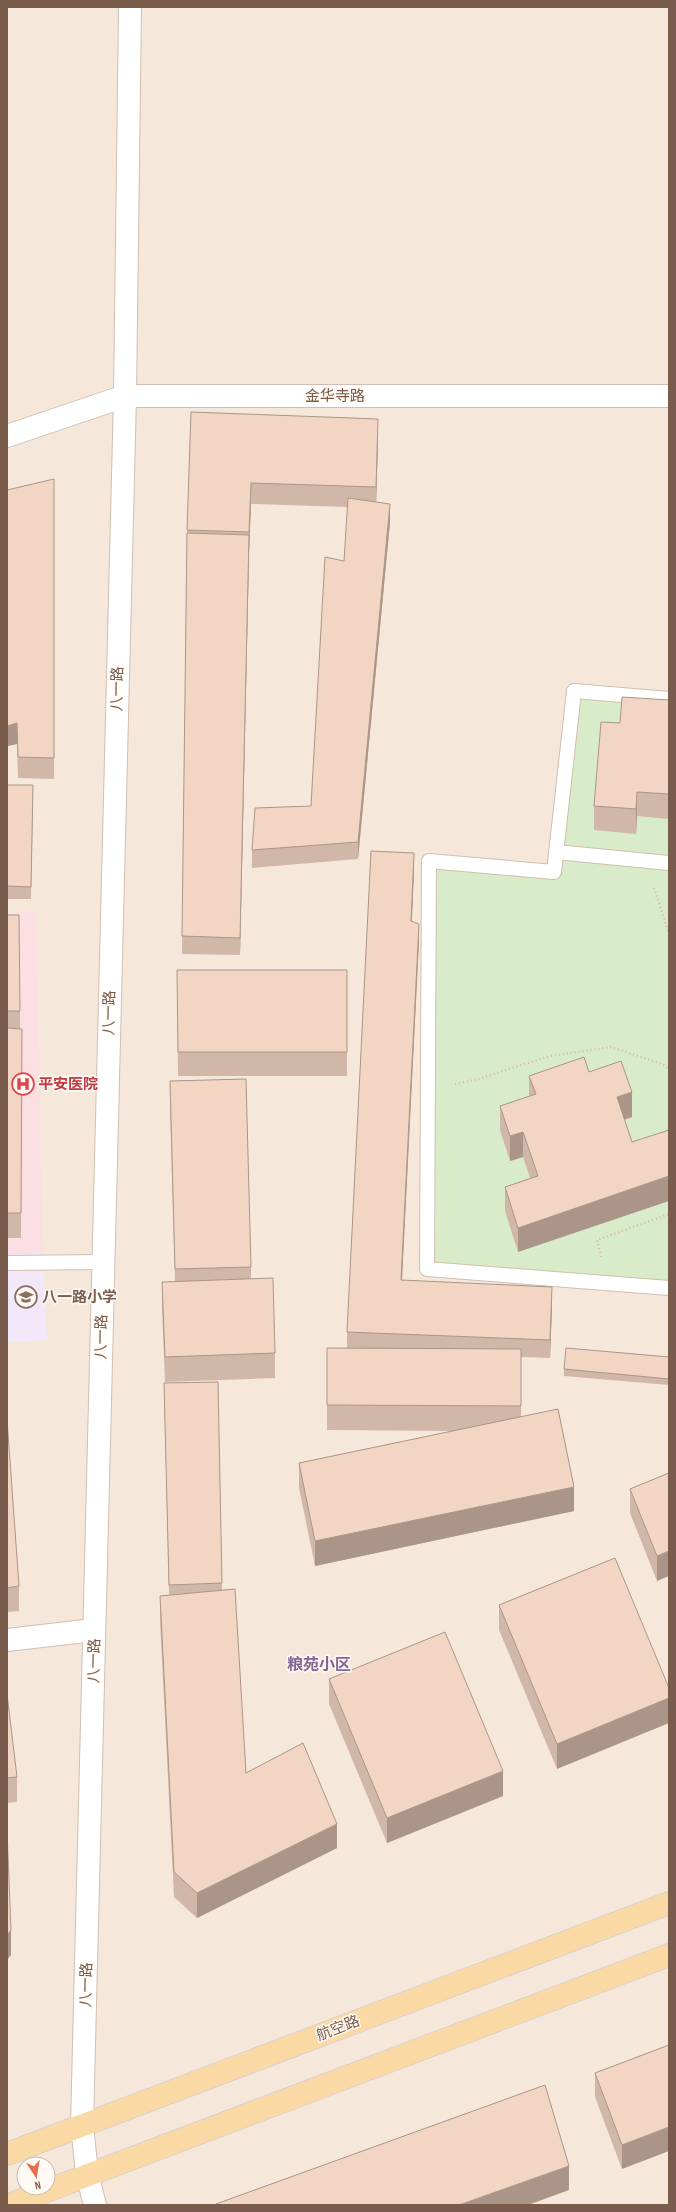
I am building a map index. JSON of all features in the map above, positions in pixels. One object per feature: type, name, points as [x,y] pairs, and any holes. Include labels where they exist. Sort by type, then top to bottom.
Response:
[{"type":"main road","name":"航空路","points":[[7,2154],[669,1902]]},
{"type":"main road","points":[[9,2205],[87,2174],[669,1955]]},
{"type":"street","name":"八一路","points":[[95,2205],[87,2174],[82,2125],[124,396],[130,7]]},
{"type":"street","name":"金华寺路","points":[[7,436],[124,396],[669,396]]},
{"type":"street","points":[[7,1640],[94,1630]]},
{"type":"lane","points":[[669,699],[574,691],[554,872],[429,861],[427,1269],[669,1288]]},
{"type":"lane","points":[[556,852],[669,863]]},
{"type":"lane","points":[[7,1263],[103,1262]]},
{"type":"path","points":[[646,861],[669,932]]},
{"type":"path","points":[[428,1082],[454,1085],[478,1080],[550,1056],[611,1047],[662,1064],[669,1069]]},
{"type":"path","points":[[607,1283],[597,1240],[669,1214]]},
{"type":"shaded area","points":[[7,7],[669,7],[669,2205],[7,2205]]},
{"type":"shaded area","name":"平安医院","points":[[36,911],[43,1254],[7,1254],[7,914]]},
{"type":"shaded area","name":"八一路小学","points":[[7,1254],[43,1254],[47,1340],[7,1342]]},
{"type":"green space","points":[[574,691],[669,699],[669,1287],[427,1269],[429,861],[553,872]]},
{"type":"building","points":[[191,412],[378,419],[376,487],[251,483],[249,532],[187,530]]},
{"type":"building","points":[[54,479],[54,758],[18,757],[17,723],[7,726],[7,490]]},
{"type":"building","points":[[348,498],[390,504],[358,842],[252,850],[255,808],[311,806],[325,557],[344,561]]},
{"type":"building","points":[[187,533],[249,535],[240,938],[182,936]]},
{"type":"building","points":[[622,697],[669,700],[669,794],[637,792],[636,809],[594,806],[601,722],[620,723]]},
{"type":"building","points":[[7,785],[33,785],[31,887],[7,886]]},
{"type":"building","points":[[371,851],[414,853],[411,921],[419,924],[401,1280],[552,1287],[550,1340],[347,1332]]},
{"type":"building","points":[[7,915],[19,915],[20,1011],[7,1011]]},
{"type":"building","points":[[177,970],[347,970],[347,1052],[178,1052]]},
{"type":"building","points":[[7,1028],[22,1029],[21,1213],[7,1213]]},
{"type":"building","points":[[584,1057],[589,1072],[621,1061],[632,1092],[617,1097],[632,1142],[669,1130],[669,1176],[518,1228],[505,1187],[538,1176],[523,1132],[510,1136],[500,1106],[536,1094],[529,1076]]},
{"type":"building","points":[[246,1079],[251,1267],[175,1269],[170,1081]]},
{"type":"building","points":[[273,1278],[275,1353],[165,1357],[162,1282]]},
{"type":"building","points":[[327,1348],[521,1349],[521,1406],[327,1405]]},
{"type":"building","points":[[566,1348],[669,1357],[669,1379],[564,1369]]},
{"type":"building","points":[[218,1382],[222,1583],[169,1585],[164,1383]]},
{"type":"building","points":[[558,1409],[574,1487],[315,1541],[299,1463]]},
{"type":"building","points":[[7,1419],[19,1586],[7,1588]]},
{"type":"building","points":[[669,1473],[669,1551],[657,1556],[630,1489]]},
{"type":"building","points":[[615,1558],[669,1688],[669,1698],[557,1744],[499,1605]]},
{"type":"building","points":[[235,1589],[246,1773],[303,1743],[337,1824],[197,1893],[174,1872],[160,1596]]},
{"type":"building","points":[[445,1632],[503,1771],[387,1818],[329,1679]]},
{"type":"building","points":[[7,1694],[17,1777],[7,1778]]},
{"type":"building","points":[[7,1831],[11,1930],[7,1935]]},
{"type":"building","points":[[669,2045],[669,2127],[622,2145],[595,2073]]},
{"type":"building","points":[[545,2085],[569,2166],[459,2205],[215,2205],[216,2204]]},
{"type":"place","name":"平安医院","points":[[23,1084]]},
{"type":"place","name":"八一路小学","points":[[26,1297]]},
{"type":"district","name":"粮苑小区","points":[[319,1664]]}]
